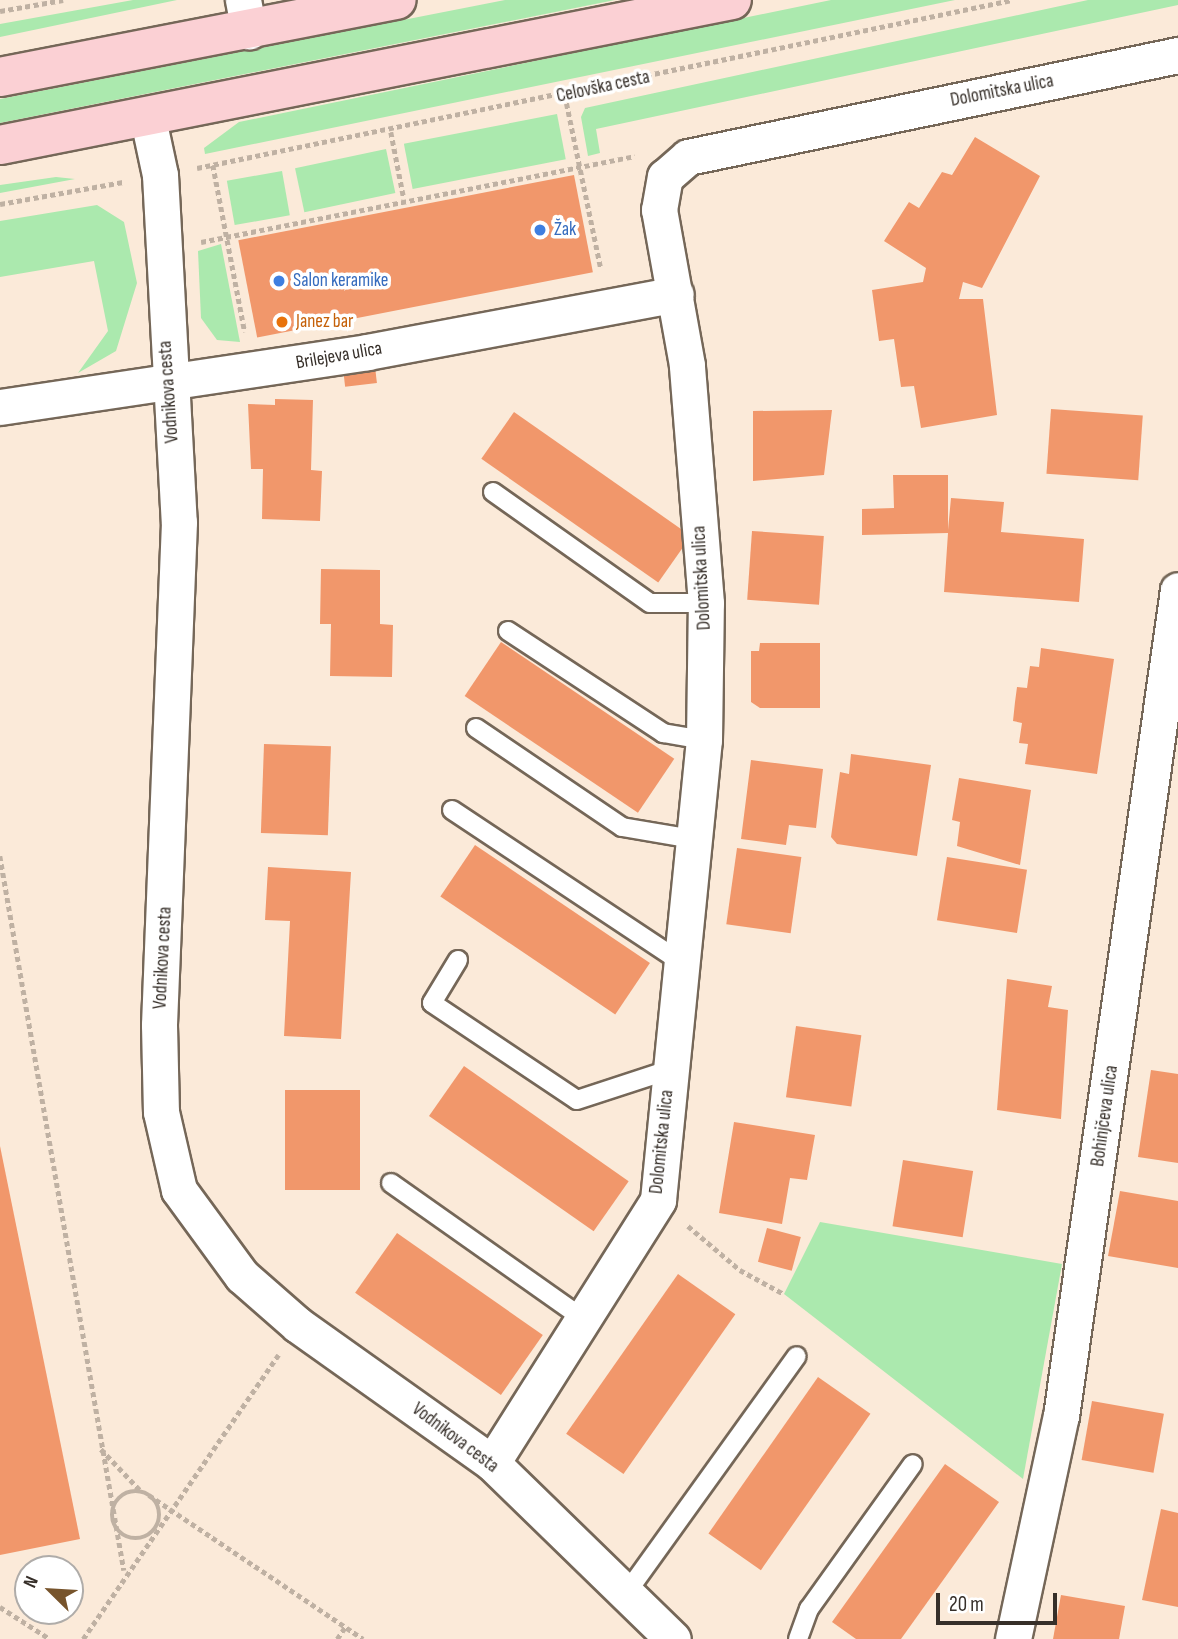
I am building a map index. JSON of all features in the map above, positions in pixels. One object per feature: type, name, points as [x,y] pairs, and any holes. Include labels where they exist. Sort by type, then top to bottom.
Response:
[{"type":"main road","points":[[0,77],[246,15],[397,0]]},
{"type":"main road","points":[[0,145],[148,119],[732,0]]},
{"type":"street","name":"Dolomitska ulica","points":[[492,1463],[585,1320],[658,1200],[679,961],[704,740],[706,603],[676,294],[659,210],[665,177],[688,157],[1178,55]]},
{"type":"street","name":"Vodnikova cesta","points":[[148,119],[160,175],[168,383],[179,522],[161,1112],[179,1190],[207,1234],[298,1325],[492,1463],[673,1639]]},
{"type":"street","name":"Brilejeva ulica","points":[[0,407],[168,383],[676,294]]},
{"type":"street","name":"Bohinjčeva ulica","points":[[1013,1639],[1061,1416],[1178,590]]},
{"type":"lane","points":[[493,492],[650,603],[706,603]]},
{"type":"lane","points":[[508,631],[663,733],[704,740]]},
{"type":"lane","points":[[477,728],[622,827],[692,839]]},
{"type":"lane","points":[[452,810],[679,961]]},
{"type":"lane","points":[[457,960],[432,1003],[577,1100],[669,1070]]},
{"type":"lane","points":[[391,1183],[585,1320]]},
{"type":"lane","points":[[625,1595],[797,1356]]},
{"type":"lane","points":[[798,1639],[809,1609],[913,1464]]},
{"type":"path","points":[[0,11],[63,0]]},
{"type":"path","name":"Celovška cesta","points":[[194,168],[391,132],[1012,0]]},
{"type":"path","points":[[565,95],[602,275]]},
{"type":"path","points":[[391,132],[404,199]]},
{"type":"path","points":[[190,244],[580,164],[626,156],[688,157]]},
{"type":"path","points":[[213,165],[248,347]]},
{"type":"path","points":[[0,204],[97,186]]},
{"type":"path","points":[[0,856],[112,1520],[124,1570]]},
{"type":"path","points":[[658,1200],[740,1269],[784,1294]]},
{"type":"path","points":[[83,1639],[124,1570],[172,1511],[298,1325]]},
{"type":"path","points":[[101,1449],[142,1492],[363,1639]]},
{"type":"path","points":[[112,1520],[120,1498],[142,1492]]},
{"type":"path","points":[[149,1495],[159,1507],[155,1530]]},
{"type":"path","points":[[112,1520],[127,1538],[155,1530]]},
{"type":"path","points":[[0,1607],[50,1639]]},
{"type":"path","points":[[337,1639],[345,1627]]},
{"type":"green space","points":[[133,0],[177,0],[0,37],[0,24]]},
{"type":"green space","points":[[505,0],[615,0],[0,123],[0,99]]},
{"type":"green space","points":[[831,0],[955,0],[205,154],[204,148],[239,122]]},
{"type":"green space","points":[[1088,0],[1178,0],[1178,5],[596,129],[600,153],[588,156],[581,117],[585,108]]},
{"type":"green space","points":[[557,114],[566,159],[413,189],[404,144]]},
{"type":"green space","points":[[386,149],[395,193],[304,212],[295,168]]},
{"type":"green space","points":[[282,171],[290,215],[235,225],[227,181]]},
{"type":"green space","points":[[56,177],[75,179],[0,193],[0,185]]},
{"type":"green space","points":[[97,205],[124,222],[137,283],[116,351],[78,373],[108,331],[94,261],[0,277],[0,221]]},
{"type":"green space","points":[[221,244],[240,342],[217,340],[201,318],[198,251]]},
{"type":"green space","points":[[820,1222],[1062,1264],[1023,1479],[784,1294]]},
{"type":"building","points":[[975,137],[1040,176],[982,288],[963,282],[959,299],[983,299],[997,415],[921,428],[914,386],[901,387],[894,339],[879,341],[872,290],[923,282],[926,268],[884,241],[909,202],[919,208],[942,172],[952,175]]},
{"type":"building","points":[[574,175],[593,272],[257,337],[238,240]]},
{"type":"building","points":[[375,367],[377,383],[345,387],[343,371]]},
{"type":"building","points":[[275,399],[313,400],[311,470],[322,471],[320,521],[262,519],[263,469],[251,469],[248,404],[275,405]]},
{"type":"building","points":[[1051,409],[1143,415],[1138,480],[1046,474]]},
{"type":"building","points":[[832,410],[824,475],[753,481],[753,411]]},
{"type":"building","points":[[514,412],[691,536],[658,583],[481,459]]},
{"type":"building","points":[[893,475],[948,475],[948,530],[951,498],[1004,502],[1001,532],[1084,539],[1079,602],[944,592],[948,533],[862,535],[862,509],[894,508]]},
{"type":"building","points":[[752,531],[824,536],[819,605],[747,600]]},
{"type":"building","points":[[321,569],[380,570],[380,624],[393,625],[392,677],[330,676],[331,624],[320,624]]},
{"type":"building","points":[[501,642],[674,759],[638,813],[465,696]]},
{"type":"building","points":[[760,643],[820,643],[820,708],[760,708],[751,702],[751,651],[759,651]]},
{"type":"building","points":[[1041,648],[1114,659],[1097,774],[1025,764],[1028,744],[1019,743],[1022,723],[1013,721],[1017,687],[1027,688],[1030,666],[1039,667]]},
{"type":"building","points":[[264,744],[331,746],[328,835],[261,833]]},
{"type":"building","points":[[851,754],[931,765],[917,856],[837,844],[831,837],[840,772],[849,774]]},
{"type":"building","points":[[751,760],[823,769],[816,828],[789,825],[786,845],[741,839]]},
{"type":"building","points":[[959,778],[1031,790],[1020,865],[957,846],[960,822],[952,820]]},
{"type":"building","points":[[475,845],[650,963],[615,1014],[440,896]]},
{"type":"building","points":[[737,848],[801,857],[791,933],[726,924]]},
{"type":"building","points":[[947,857],[1027,870],[1017,933],[937,920]]},
{"type":"building","points":[[268,867],[351,872],[341,1039],[284,1036],[290,921],[265,920]]},
{"type":"building","points":[[1007,979],[1052,986],[1048,1007],[1068,1010],[1061,1119],[997,1110]]},
{"type":"building","points":[[796,1026],[861,1035],[851,1106],[786,1097]]},
{"type":"building","points":[[464,1066],[629,1181],[594,1231],[429,1116]]},
{"type":"building","points":[[1151,1070],[1178,1074],[1178,1163],[1138,1157]]},
{"type":"building","points":[[285,1090],[360,1090],[360,1190],[285,1190]]},
{"type":"building","points":[[734,1122],[815,1135],[807,1180],[790,1178],[782,1224],[719,1213]]},
{"type":"building","points":[[0,1146],[80,1539],[0,1555]]},
{"type":"building","points":[[903,1160],[973,1171],[963,1237],[893,1226]]},
{"type":"building","points":[[1120,1191],[1178,1201],[1178,1268],[1108,1256]]},
{"type":"building","points":[[767,1228],[801,1237],[792,1271],[758,1262]]},
{"type":"building","points":[[397,1233],[543,1335],[501,1395],[355,1293]]},
{"type":"building","points":[[678,1274],[735,1314],[623,1474],[566,1434]]},
{"type":"building","points":[[818,1377],[870,1414],[761,1570],[708,1533]]},
{"type":"building","points":[[1092,1401],[1164,1414],[1153,1473],[1082,1460]]},
{"type":"building","points":[[945,1464],[999,1502],[901,1639],[856,1639],[832,1622]]},
{"type":"building","points":[[1161,1509],[1178,1513],[1178,1607],[1142,1600]]},
{"type":"building","points":[[1061,1595],[1125,1606],[1119,1639],[1053,1639]]},
{"type":"place","name":"Žak","points":[[540,230]]},
{"type":"place","name":"Salon keramike","points":[[279,281]]},
{"type":"place","name":"Janez bar","points":[[282,322]]}]
